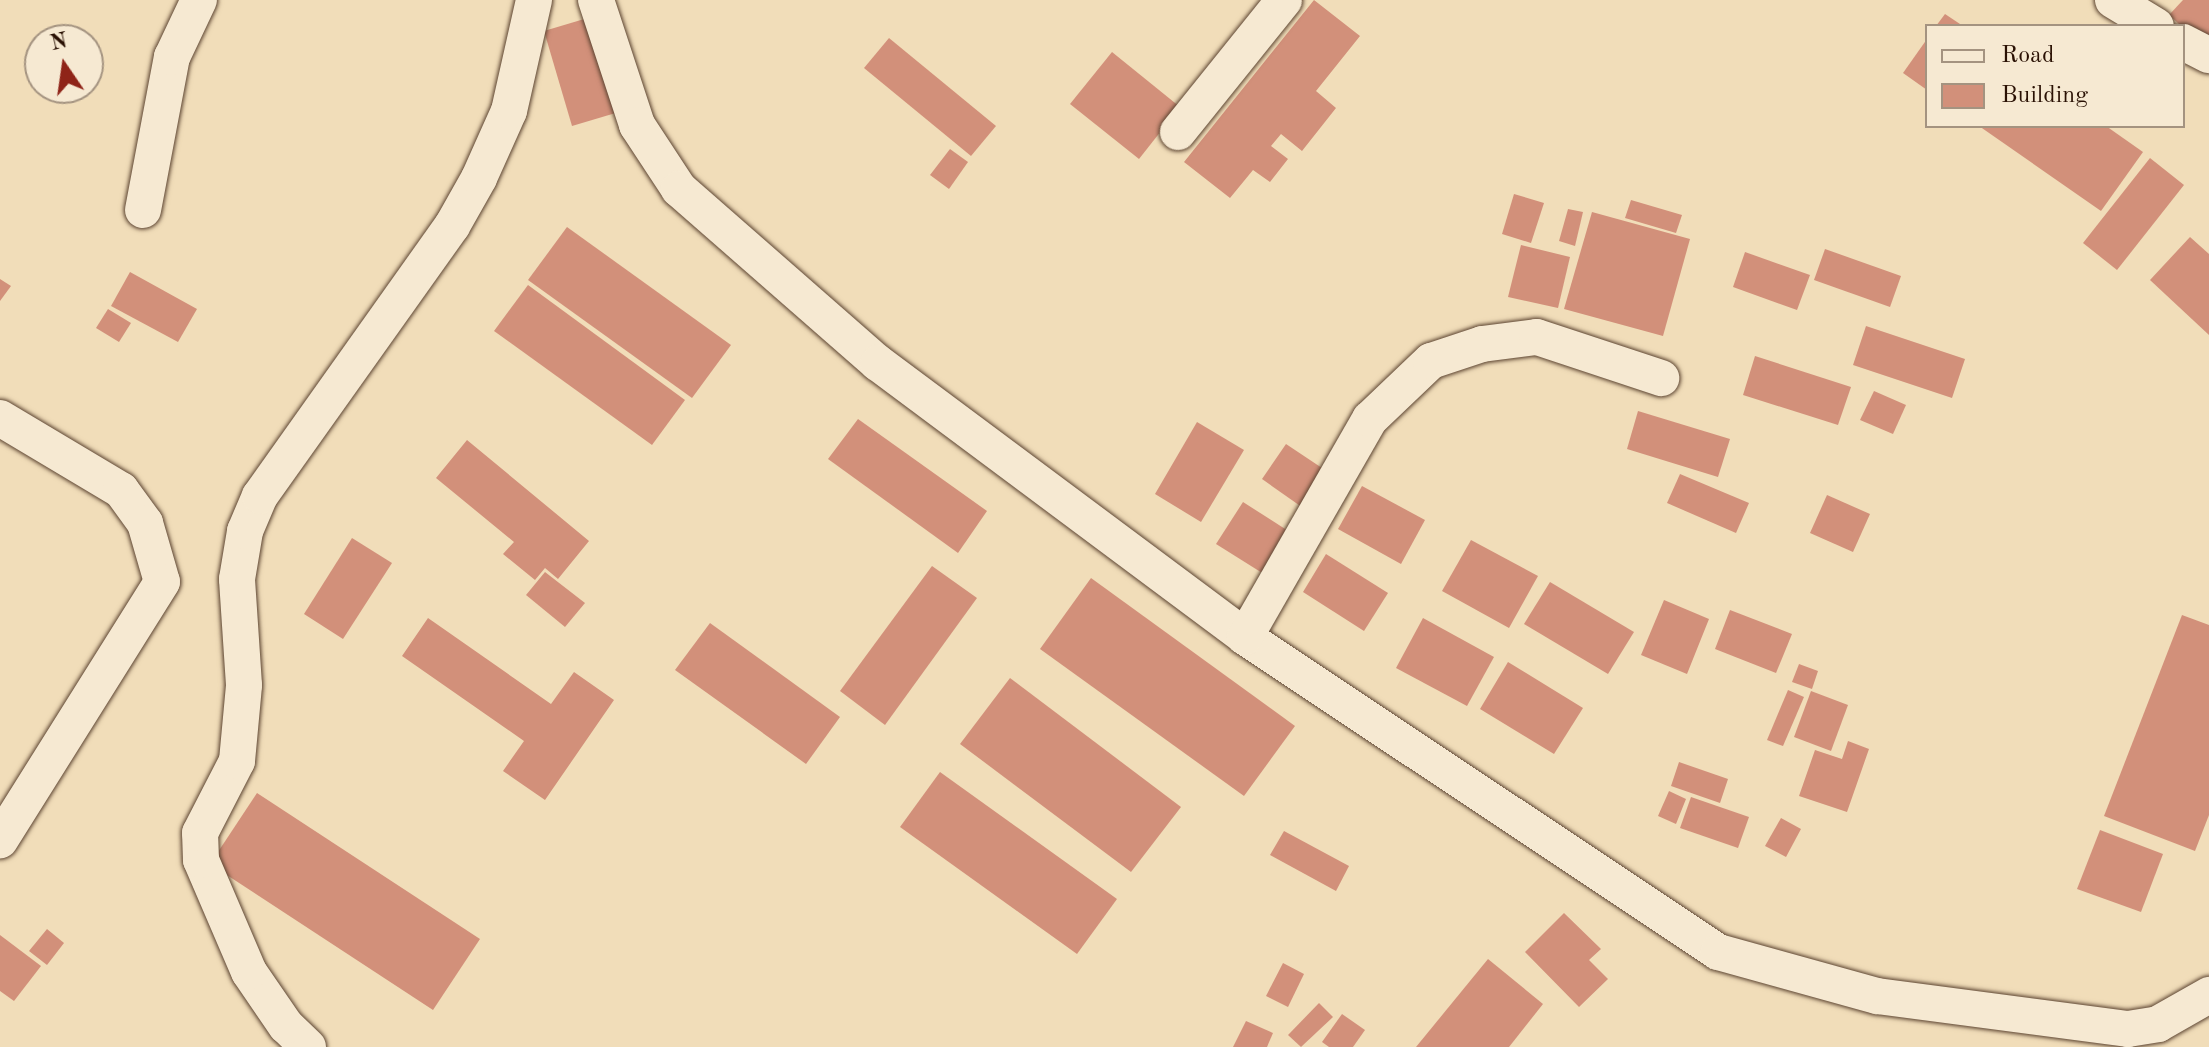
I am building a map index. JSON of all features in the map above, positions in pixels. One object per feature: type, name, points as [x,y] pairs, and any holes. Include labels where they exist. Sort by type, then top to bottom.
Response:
[{"type":"street","points":[[143,210],[172,57],[199,0]]},
{"type":"street","points":[[308,1047],[286,1026],[249,972],[201,860],[200,833],[237,761],[244,685],[237,579],[245,531],[260,496],[452,226],[479,178],[509,111],[534,0]]},
{"type":"street","points":[[596,0],[637,125],[679,189],[878,363],[1245,637],[1718,952],[1877,996],[2128,1029],[2158,1024],[2209,995]]},
{"type":"street","points":[[1178,132],[1284,0]]},
{"type":"street","points":[[2113,0],[2153,24]]},
{"type":"street","points":[[2185,43],[2209,55]]},
{"type":"street","points":[[1245,637],[1370,419],[1431,361],[1482,344],[1537,337],[1661,378]]},
{"type":"street","points":[[0,418],[121,490],[145,523],[162,582],[0,840]]},
{"type":"building","points":[[1314,0],[1360,36],[1316,91],[1336,108],[1302,151],[1281,134],[1271,146],[1288,159],[1270,182],[1253,170],[1230,198],[1184,162]]},
{"type":"building","points":[[2183,0],[2209,0],[2209,51],[2185,29],[2185,24],[2179,24],[2169,15]]},
{"type":"building","points":[[1945,14],[1960,24],[1938,24]]},
{"type":"building","points":[[591,17],[619,112],[572,126],[544,31]]},
{"type":"building","points":[[889,38],[996,126],[971,156],[864,68]]},
{"type":"building","points":[[1925,42],[1925,89],[1903,73]]},
{"type":"building","points":[[1112,52],[1180,107],[1139,159],[1070,104]]},
{"type":"building","points":[[1982,128],[2109,128],[2143,152],[2101,211]]},
{"type":"building","points":[[950,149],[968,162],[949,189],[930,175]]},
{"type":"building","points":[[2150,158],[2184,185],[2117,270],[2083,243]]},
{"type":"building","points":[[1514,194],[1544,203],[1531,243],[1502,234]]},
{"type":"building","points":[[1631,200],[1682,215],[1676,233],[1625,218]]},
{"type":"building","points":[[1568,209],[1583,212],[1575,246],[1559,241]]},
{"type":"building","points":[[1592,212],[1690,239],[1663,336],[1564,309]]},
{"type":"building","points":[[567,227],[731,345],[692,398],[528,280]]},
{"type":"building","points":[[2190,237],[2209,254],[2209,335],[2150,280]]},
{"type":"building","points":[[1521,245],[1570,257],[1558,308],[1508,297]]},
{"type":"building","points":[[1825,249],[1901,276],[1890,307],[1814,280]]},
{"type":"building","points":[[1745,252],[1810,275],[1797,310],[1733,287]]},
{"type":"building","points":[[130,272],[197,309],[178,342],[111,306]]},
{"type":"building","points":[[0,279],[11,286],[0,301]]},
{"type":"building","points":[[528,285],[685,400],[652,445],[494,331]]},
{"type":"building","points":[[108,309],[131,323],[119,342],[96,328]]},
{"type":"building","points":[[1866,326],[1965,359],[1952,398],[1853,365]]},
{"type":"building","points":[[1755,356],[1851,387],[1838,425],[1743,395]]},
{"type":"building","points":[[1874,391],[1906,405],[1893,434],[1860,420]]},
{"type":"building","points":[[1638,411],[1730,439],[1718,477],[1627,449]]},
{"type":"building","points":[[858,419],[987,511],[958,553],[828,459]]},
{"type":"building","points":[[1197,422],[1244,450],[1201,522],[1155,494]]},
{"type":"building","points":[[467,440],[589,541],[558,579],[545,568],[535,580],[503,554],[514,542],[436,478]]},
{"type":"building","points":[[1286,444],[1331,474],[1306,510],[1262,479]]},
{"type":"building","points":[[1680,474],[1749,503],[1736,533],[1667,503]]},
{"type":"building","points":[[1362,486],[1425,520],[1401,564],[1338,529]]},
{"type":"building","points":[[1827,495],[1870,514],[1853,552],[1810,533]]},
{"type":"building","points":[[1243,502],[1293,534],[1267,576],[1216,544]]},
{"type":"building","points":[[352,538],[392,563],[343,639],[304,614]]},
{"type":"building","points":[[1471,540],[1538,576],[1509,628],[1442,591]]},
{"type":"building","points":[[1326,554],[1388,593],[1364,631],[1303,592]]},
{"type":"building","points":[[932,566],[977,598],[885,725],[840,691]]},
{"type":"building","points":[[545,572],[585,603],[565,627],[526,595]]},
{"type":"building","points":[[1091,578],[1295,726],[1244,796],[1040,649]]},
{"type":"building","points":[[1550,582],[1634,632],[1608,674],[1524,624]]},
{"type":"building","points":[[1664,600],[1709,619],[1687,674],[1641,655]]},
{"type":"building","points":[[1730,610],[1792,634],[1776,673],[1715,649]]},
{"type":"building","points":[[2182,615],[2209,625],[2209,815],[2195,851],[2104,816]]},
{"type":"building","points":[[428,618],[551,704],[574,672],[614,700],[545,800],[503,771],[524,741],[402,656]]},
{"type":"building","points":[[1423,618],[1494,657],[1467,706],[1396,668]]},
{"type":"building","points":[[710,623],[840,717],[806,764],[675,670]]},
{"type":"building","points":[[1508,662],[1583,708],[1554,754],[1480,709]]},
{"type":"building","points":[[1799,664],[1818,671],[1812,689],[1792,682]]},
{"type":"building","points":[[1010,678],[1181,807],[1131,872],[960,744]]},
{"type":"building","points":[[1788,690],[1804,697],[1783,746],[1767,740]]},
{"type":"building","points":[[1811,691],[1848,705],[1831,751],[1794,737]]},
{"type":"building","points":[[1848,741],[1869,749],[1847,812],[1799,796],[1815,750],[1842,759]]},
{"type":"building","points":[[1679,762],[1728,779],[1720,803],[1671,786]]},
{"type":"building","points":[[940,772],[1117,899],[1077,954],[900,827]]},
{"type":"building","points":[[1669,791],[1686,799],[1676,824],[1658,816]]},
{"type":"building","points":[[257,793],[480,939],[433,1010],[210,864]]},
{"type":"building","points":[[1691,797],[1749,817],[1738,848],[1680,828]]},
{"type":"building","points":[[1781,818],[1801,829],[1786,857],[1765,846]]},
{"type":"building","points":[[2100,830],[2163,854],[2141,912],[2077,889]]},
{"type":"building","points":[[1284,831],[1349,866],[1336,891],[1270,855]]},
{"type":"building","points":[[1564,913],[1601,949],[1589,960],[1608,979],[1579,1007],[1525,952]]},
{"type":"building","points":[[47,929],[64,943],[47,965],[29,951]]},
{"type":"building","points":[[0,935],[41,966],[14,1001],[0,991]]},
{"type":"building","points":[[1488,959],[1543,1004],[1509,1047],[1416,1047]]},
{"type":"building","points":[[1283,963],[1304,974],[1288,1007],[1266,996]]},
{"type":"building","points":[[1319,1003],[1333,1017],[1301,1047],[1288,1035]]},
{"type":"building","points":[[1342,1014],[1365,1030],[1353,1047],[1329,1047],[1322,1042]]},
{"type":"building","points":[[1246,1021],[1273,1033],[1267,1047],[1233,1047]]}]
